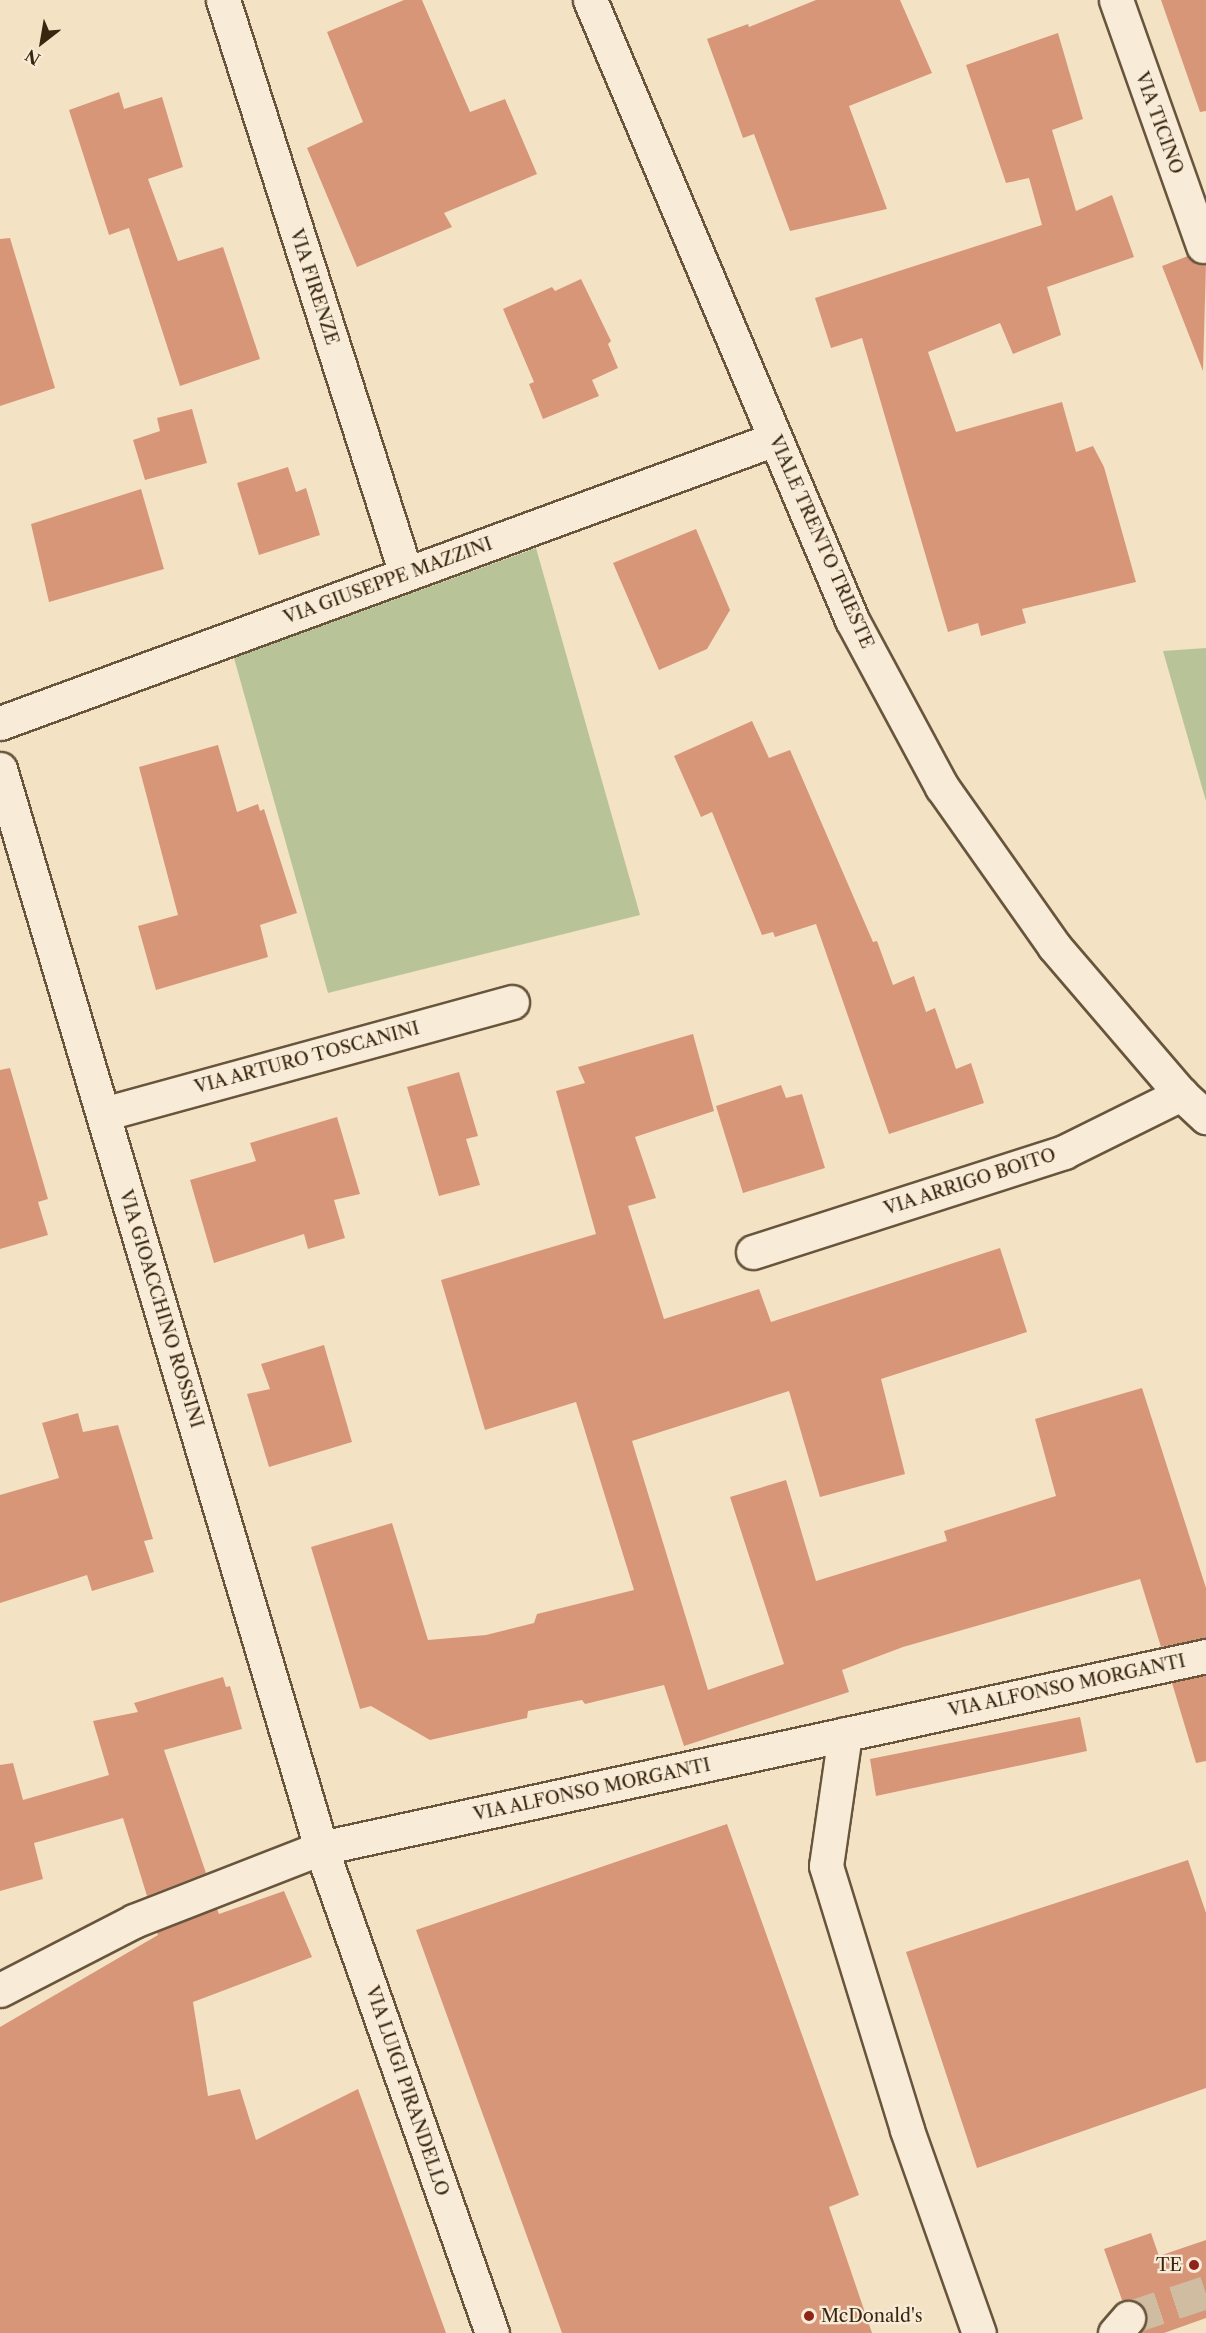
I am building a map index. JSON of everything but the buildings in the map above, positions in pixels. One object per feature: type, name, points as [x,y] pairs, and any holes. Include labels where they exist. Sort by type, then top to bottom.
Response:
[{"type":"street","name":"VIA FIRENZE","points":[[222,0],[406,574]]},
{"type":"street","name":"VIALE TRENTO TRIESTE","points":[[590,0],[852,620],[942,787],[1054,946],[1181,1094],[1206,1118]]},
{"type":"street","name":"VIA TICINO","points":[[1116,0],[1203,246]]},
{"type":"street","name":"VIA GIUSEPPE MAZZINI","points":[[0,723],[775,439]]},
{"type":"street","name":"VIA GIOACCHINO ROSSINI","points":[[0,769],[321,1848]]},
{"type":"street","name":"VIA ARTURO TOSCANINI","points":[[103,1114],[512,1002]]},
{"type":"street","name":"VIA ARRIGO BOITO","points":[[753,1252],[1064,1152],[1181,1094]]},
{"type":"street","name":"VIA ALFONSO MORGANTI","points":[[0,1990],[134,1921],[321,1848],[1206,1656]]},
{"type":"street","points":[[845,1734],[826,1866],[907,2130],[979,2333]]},
{"type":"street","name":"VIA LUIGI PIRANDELLO","points":[[321,1848],[492,2333]]},
{"type":"green space","points":[[536,548],[640,915],[328,993],[234,658]]},
{"type":"green space","points":[[1206,648],[1206,801],[1163,651]]},
{"type":"tunnel","points":[[1128,2318],[1206,2292]]},
{"type":"place","name":"TE","points":[[1194,2265]]},
{"type":"place","name":"McDonald's","points":[[809,2316]]}]
